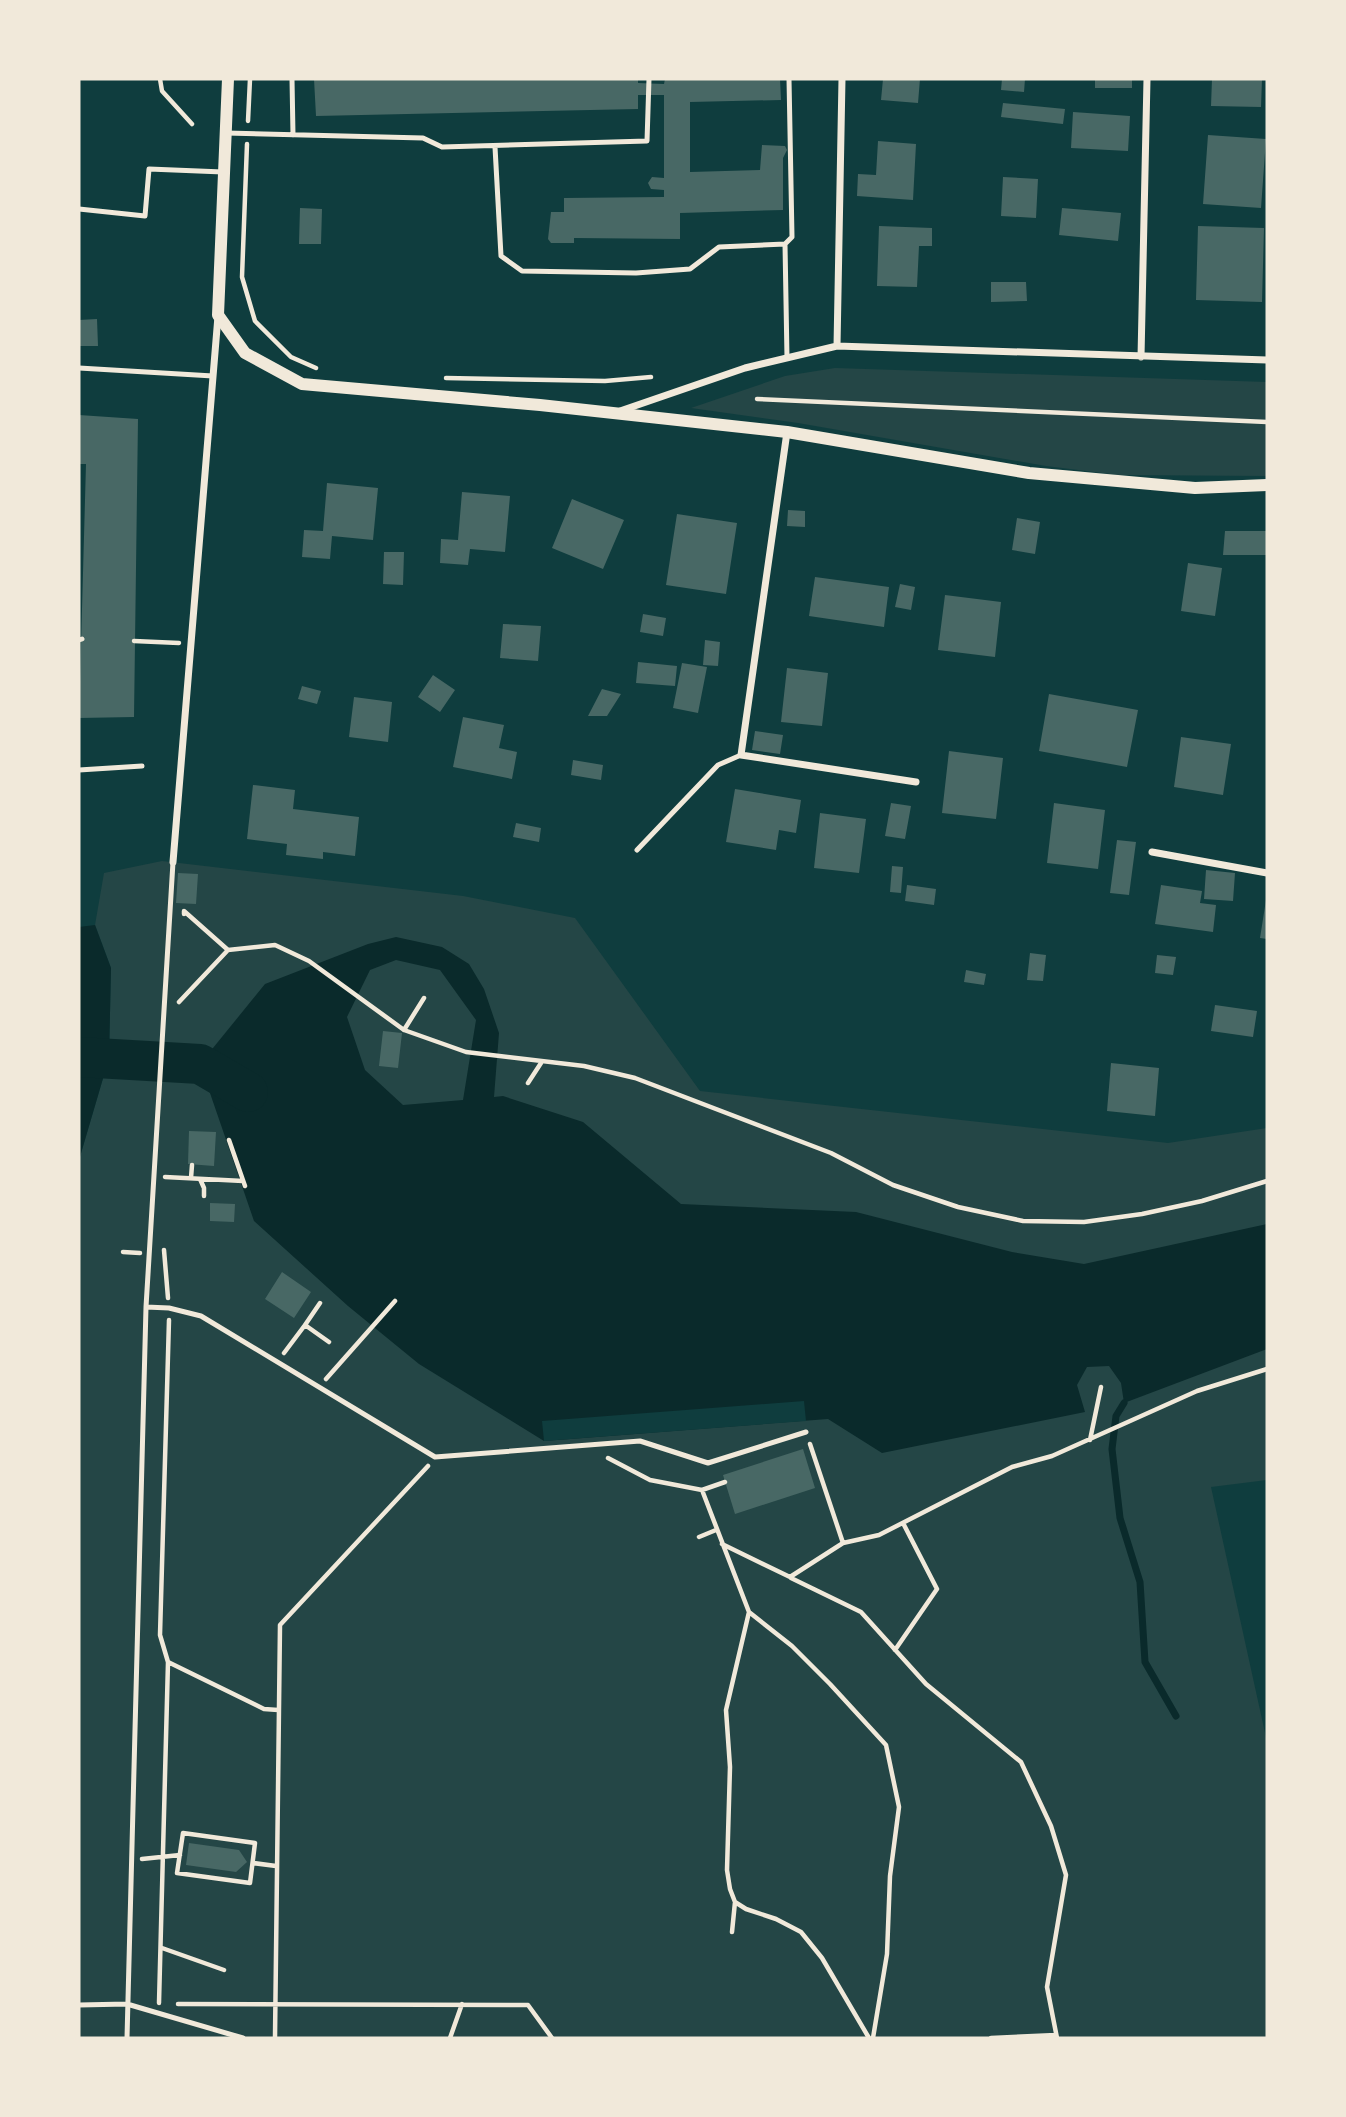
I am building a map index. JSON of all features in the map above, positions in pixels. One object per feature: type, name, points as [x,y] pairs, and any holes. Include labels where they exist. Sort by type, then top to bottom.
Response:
[{"type":"street","points":[[173,862],[218,315],[228,79]]},
{"type":"street","points":[[837,346],[842,79]]},
{"type":"street","points":[[1141,357],[1147,79]]},
{"type":"street","points":[[218,315],[245,353],[302,384],[787,432],[1029,473],[1195,488],[1267,485]]},
{"type":"street","points":[[614,414],[745,368],[837,346],[1267,360]]},
{"type":"street","points":[[787,432],[741,755],[916,782]]},
{"type":"street","points":[[1152,852],[1267,873]]},
{"type":"lane","points":[[292,79],[293,135]]},
{"type":"lane","points":[[226,133],[423,138],[442,147],[647,141],[649,79]]},
{"type":"lane","points":[[495,147],[501,256],[522,271],[636,273],[690,269],[719,247],[785,244],[792,237],[789,79]]},
{"type":"lane","points":[[79,209],[145,216],[149,169],[223,172]]},
{"type":"lane","points":[[785,244],[787,358]]},
{"type":"lane","points":[[79,368],[213,376]]},
{"type":"lane","points":[[637,850],[718,765],[741,755]]},
{"type":"lane","points":[[79,770],[142,766]]},
{"type":"lane","points":[[127,2038],[146,1307],[173,862]]},
{"type":"lane","points":[[146,1307],[169,1308],[201,1316],[435,1457],[640,1441],[708,1463],[806,1432]]},
{"type":"lane","points":[[79,2005],[127,2004],[243,2038]]},
{"type":"path","points":[[160,79],[162,91],[192,124]]},
{"type":"path","points":[[250,79],[242,277],[254,321],[291,357],[317,368]]},
{"type":"path","points":[[436,377],[605,381],[652,377]]},
{"type":"path","points":[[757,399],[1267,422]]},
{"type":"path","points":[[134,640],[190,643]]},
{"type":"path","points":[[183,924],[184,911],[228,950]]},
{"type":"path","points":[[177,1004],[228,950],[275,945],[309,961],[404,1030],[466,1052],[584,1066],[635,1078],[831,1153],[893,1185],[958,1207],[1023,1221],[1084,1222],[1142,1214],[1202,1201],[1267,1181]]},
{"type":"path","points":[[176,1013],[178,990]]},
{"type":"path","points":[[404,1030],[424,998]]},
{"type":"path","points":[[528,1083],[541,1063]]},
{"type":"path","points":[[154,1176],[244,1184],[229,1140]]},
{"type":"path","points":[[191,1178],[192,1165]]},
{"type":"path","points":[[165,1190],[166,1177]]},
{"type":"path","points":[[200,1179],[204,1196]]},
{"type":"path","points":[[164,1244],[169,1308],[160,1635],[168,1662],[159,2003],[274,2006],[528,2005],[552,2038]]},
{"type":"path","points":[[319,1388],[395,1301]]},
{"type":"path","points":[[277,1363],[320,1303]]},
{"type":"path","points":[[305,1325],[329,1342]]},
{"type":"path","points":[[790,1577],[843,1543],[879,1535],[1012,1467],[1052,1456],[1090,1441],[1197,1391],[1267,1369]]},
{"type":"path","points":[[1090,1441],[1101,1387]]},
{"type":"path","points":[[806,1432],[843,1543]]},
{"type":"path","points":[[587,1446],[650,1480],[702,1490],[725,1482]]},
{"type":"path","points":[[275,2038],[280,1625],[435,1457]]},
{"type":"path","points":[[702,1490],[749,1612],[792,1646],[886,1745],[899,1807],[890,1876],[887,1954],[871,2038]]},
{"type":"path","points":[[895,1650],[937,1589],[903,1523]]},
{"type":"path","points":[[699,1537],[716,1531]]},
{"type":"path","points":[[721,1544],[861,1612],[926,1684],[1021,1762],[1051,1826],[1066,1875],[1048,1987],[1056,2037],[991,2038]]},
{"type":"path","points":[[732,1932],[735,1902],[727,1870],[730,1767],[726,1710],[749,1612]]},
{"type":"path","points":[[168,1662],[264,1709],[278,1710]]},
{"type":"path","points":[[183,1833],[256,1843],[253,1863],[250,1883],[177,1873],[183,1833]]},
{"type":"path","points":[[131,1860],[180,1855]]},
{"type":"path","points":[[253,1863],[276,1866]]},
{"type":"path","points":[[735,1902],[801,1932],[822,1958],[871,2038]]},
{"type":"path","points":[[162,1948],[224,1970]]},
{"type":"path","points":[[450,2038],[462,2004]]},
{"type":"shaded area","points":[[835,368],[1267,382],[1267,476],[1118,475],[1046,466],[798,423],[691,408],[785,376]]},
{"type":"shaded area","points":[[162,861],[463,896],[575,918],[700,1091],[1168,1143],[1267,1128],[1267,1480],[1211,1487],[1267,1742],[1267,2038],[79,2038],[79,1160],[109,1058],[111,968],[95,925],[104,873]]},
{"type":"shaded area","points":[[95,925],[111,968],[109,1058],[79,1160],[79,927]]},
{"type":"shaded area","points":[[396,937],[442,947],[469,964],[484,989],[499,1033],[494,1097],[503,1096],[583,1122],[681,1204],[856,1212],[1012,1252],[1084,1264],[1267,1224],[1267,1349],[1124,1403],[1121,1383],[1109,1366],[1087,1367],[1077,1385],[1085,1412],[882,1453],[828,1419],[544,1441],[419,1364],[348,1306],[254,1221],[200,1064],[265,984],[368,944]],"holes":[[[396,960],[440,970],[476,1020],[463,1100],[403,1105],[365,1070],[347,1017],[370,970]]]},
{"type":"pier","points":[[804,1401],[806,1421],[544,1441],[542,1421]]},
{"type":"building","points":[[314,79],[638,79],[638,83],[664,84],[665,79],[780,79],[781,100],[690,102],[690,172],[760,170],[762,145],[785,146],[787,150],[783,158],[783,210],[680,213],[680,239],[574,238],[574,243],[551,243],[548,239],[551,212],[564,212],[564,198],[664,197],[664,190],[651,189],[648,183],[652,177],[664,178],[664,95],[638,95],[638,109],[316,116]]},
{"type":"building","points":[[883,79],[920,79],[918,103],[881,100]]},
{"type":"building","points":[[1002,79],[1025,79],[1024,92],[1001,90]]},
{"type":"building","points":[[1095,79],[1132,79],[1132,88],[1095,88]]},
{"type":"building","points":[[1212,79],[1262,79],[1261,107],[1211,106]]},
{"type":"building","points":[[1003,103],[1065,109],[1063,124],[1001,117]]},
{"type":"building","points":[[1073,112],[1130,116],[1128,151],[1071,148]]},
{"type":"building","points":[[1208,135],[1266,139],[1261,208],[1203,204]]},
{"type":"building","points":[[878,141],[916,144],[913,200],[857,196],[858,174],[876,175]]},
{"type":"building","points":[[1003,177],[1038,179],[1036,218],[1001,216]]},
{"type":"building","points":[[300,208],[322,209],[321,244],[299,244]]},
{"type":"building","points":[[1062,208],[1121,213],[1118,241],[1059,235]]},
{"type":"building","points":[[879,226],[932,228],[932,246],[919,246],[917,287],[877,286]]},
{"type":"building","points":[[1198,226],[1264,228],[1262,302],[1196,300]]},
{"type":"building","points":[[991,282],[1026,282],[1027,301],[991,302]]},
{"type":"building","points":[[97,319],[98,346],[79,346],[79,320]]},
{"type":"building","points":[[79,415],[138,419],[134,717],[79,718],[86,464],[79,464]]},
{"type":"building","points":[[327,483],[378,488],[373,540],[332,536],[330,559],[302,557],[304,530],[323,531]]},
{"type":"building","points":[[462,492],[510,496],[505,552],[470,549],[468,565],[440,563],[441,539],[458,540]]},
{"type":"building","points":[[572,499],[624,520],[603,569],[552,548]]},
{"type":"building","points":[[788,510],[805,511],[805,527],[787,526]]},
{"type":"building","points":[[677,514],[737,523],[726,594],[666,585]]},
{"type":"building","points":[[1017,518],[1040,522],[1035,554],[1012,550]]},
{"type":"building","points":[[1225,531],[1267,531],[1267,555],[1223,555]]},
{"type":"building","points":[[384,552],[404,552],[403,585],[383,584]]},
{"type":"building","points":[[1188,563],[1222,568],[1215,616],[1181,611]]},
{"type":"building","points":[[815,577],[889,587],[884,627],[809,616]]},
{"type":"building","points":[[900,584],[915,587],[911,610],[895,607]]},
{"type":"building","points":[[945,595],[1001,602],[995,657],[938,650]]},
{"type":"building","points":[[643,614],[666,618],[663,636],[640,632]]},
{"type":"building","points":[[503,624],[541,626],[538,661],[500,658]]},
{"type":"building","points":[[705,640],[720,642],[718,666],[703,665]]},
{"type":"building","points":[[638,662],[677,666],[675,686],[636,683]]},
{"type":"building","points":[[682,663],[707,667],[698,713],[673,708]]},
{"type":"building","points":[[787,668],[828,673],[822,726],[781,722]]},
{"type":"building","points":[[433,675],[455,690],[440,712],[418,697]]},
{"type":"building","points":[[302,686],[321,691],[317,704],[298,699]]},
{"type":"building","points":[[602,689],[621,694],[607,716],[588,716]]},
{"type":"building","points":[[1049,694],[1138,710],[1127,767],[1039,751]]},
{"type":"building","points":[[354,697],[392,702],[388,742],[349,737]]},
{"type":"building","points":[[463,717],[504,725],[499,748],[517,752],[512,779],[453,767]]},
{"type":"building","points":[[755,731],[783,735],[780,754],[752,750]]},
{"type":"building","points":[[1181,737],[1231,744],[1223,795],[1174,787]]},
{"type":"building","points":[[949,751],[1003,758],[996,819],[942,813]]},
{"type":"building","points":[[573,760],[603,765],[601,780],[571,775]]},
{"type":"building","points":[[253,785],[295,790],[293,809],[359,817],[355,856],[323,852],[323,859],[286,855],[287,844],[247,839]]},
{"type":"building","points":[[735,789],[801,800],[796,833],[779,830],[776,850],[726,842]]},
{"type":"building","points":[[891,803],[911,806],[905,839],[885,836]]},
{"type":"building","points":[[1054,803],[1105,810],[1098,869],[1047,863]]},
{"type":"building","points":[[820,813],[866,819],[859,873],[814,868]]},
{"type":"building","points":[[516,823],[541,828],[539,842],[513,837]]},
{"type":"building","points":[[1117,840],[1136,842],[1129,895],[1110,893]]},
{"type":"building","points":[[892,866],[903,867],[901,893],[890,892]]},
{"type":"building","points":[[1206,870],[1235,873],[1233,901],[1204,899]]},
{"type":"building","points":[[178,873],[198,874],[196,904],[176,903]]},
{"type":"building","points":[[907,885],[936,889],[934,905],[905,901]]},
{"type":"building","points":[[1161,885],[1202,891],[1200,903],[1216,905],[1213,932],[1155,924]]},
{"type":"building","points":[[1267,900],[1267,939],[1260,938]]},
{"type":"building","points":[[1030,953],[1046,955],[1043,981],[1027,980]]},
{"type":"building","points":[[1157,955],[1176,957],[1173,975],[1155,973]]},
{"type":"building","points":[[966,970],[986,974],[984,985],[964,982]]},
{"type":"building","points":[[1215,1005],[1257,1011],[1253,1037],[1211,1031]]},
{"type":"building","points":[[383,1031],[402,1033],[398,1068],[379,1066]]},
{"type":"building","points":[[1111,1063],[1159,1068],[1155,1116],[1107,1111]]},
{"type":"building","points":[[189,1131],[216,1132],[214,1166],[188,1164]]},
{"type":"building","points":[[210,1203],[235,1204],[234,1222],[210,1221]]},
{"type":"building","points":[[282,1272],[311,1292],[294,1318],[265,1299]]},
{"type":"building","points":[[803,1449],[815,1488],[735,1514],[723,1475]]},
{"type":"building","points":[[189,1843],[239,1850],[247,1862],[236,1872],[186,1865]]},
{"type":"waterway","points":[[79,1057],[200,1064],[248,1092]]},
{"type":"waterway","points":[[1124,1403],[1116,1416],[1112,1449],[1120,1518],[1140,1582],[1145,1662],[1176,1716]]}]
